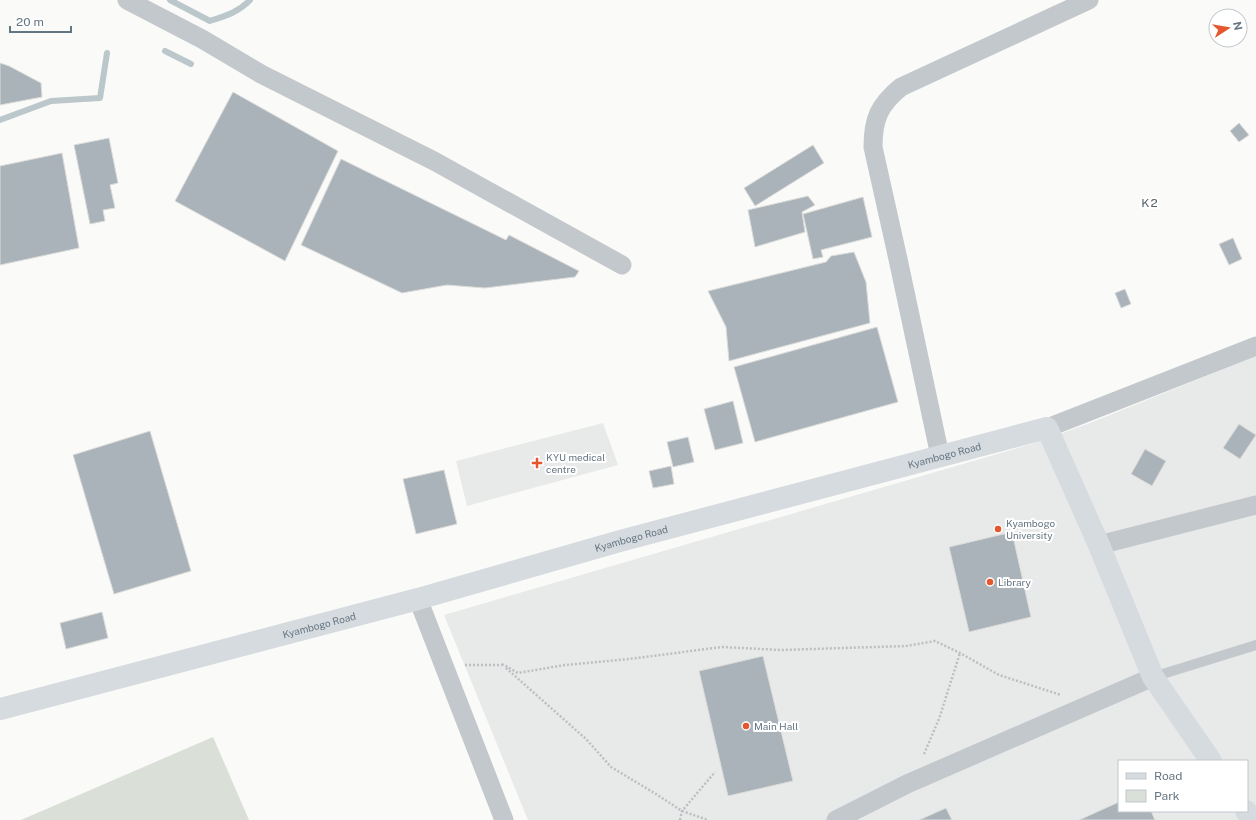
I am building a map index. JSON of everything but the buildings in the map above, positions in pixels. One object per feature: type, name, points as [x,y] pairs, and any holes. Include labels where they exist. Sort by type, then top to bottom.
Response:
[{"type":"street","points":[[127,0],[202,39],[262,74],[434,161],[622,265]]},
{"type":"street","points":[[940,456],[898,259],[872,147],[873,130],[878,114],[890,96],[901,87],[1089,0]]},
{"type":"street","name":"Kyambogo Road","points":[[0,710],[418,599],[620,541],[1047,428],[1256,346]]},
{"type":"street","points":[[1047,428],[1099,545],[1153,678],[1210,760]]},
{"type":"street","points":[[1099,545],[1256,505]]},
{"type":"street","points":[[418,599],[442,665],[504,820]]},
{"type":"street","points":[[836,820],[907,784],[1153,678]]},
{"type":"lane","points":[[1153,678],[1256,645]]},
{"type":"path","points":[[442,665],[502,664],[518,673],[565,665],[629,659],[722,647],[789,650],[906,646],[935,641],[999,675],[1063,695]]},
{"type":"path","points":[[923,756],[939,718],[960,653]]},
{"type":"path","points":[[502,664],[586,740],[611,767],[682,811],[708,820]]},
{"type":"path","points":[[680,820],[682,811],[715,772]]},
{"type":"shaded area","name":"Kyambogo University","points":[[1256,356],[1256,820],[528,820],[444,615],[1035,443],[1090,423]]},
{"type":"shaded area","name":"KYU medical centre","points":[[603,423],[618,465],[467,506],[456,461]]},
{"type":"green space","points":[[213,737],[249,820],[21,820]]},
{"type":"waterway","points":[[170,0],[210,21],[236,11],[250,0]]},
{"type":"waterway","points":[[165,51],[191,64]]},
{"type":"waterway","points":[[0,120],[51,101],[100,98],[107,53]]},
{"type":"place","name":"KYU medical centre","points":[[537,463]]},
{"type":"place","name":"Kyambogo University","points":[[998,529]]},
{"type":"place","name":"Library","points":[[990,582]]},
{"type":"place","name":"Main Hall","points":[[746,726]]},
{"type":"district","name":"K2","points":[[1150,203]]}]
